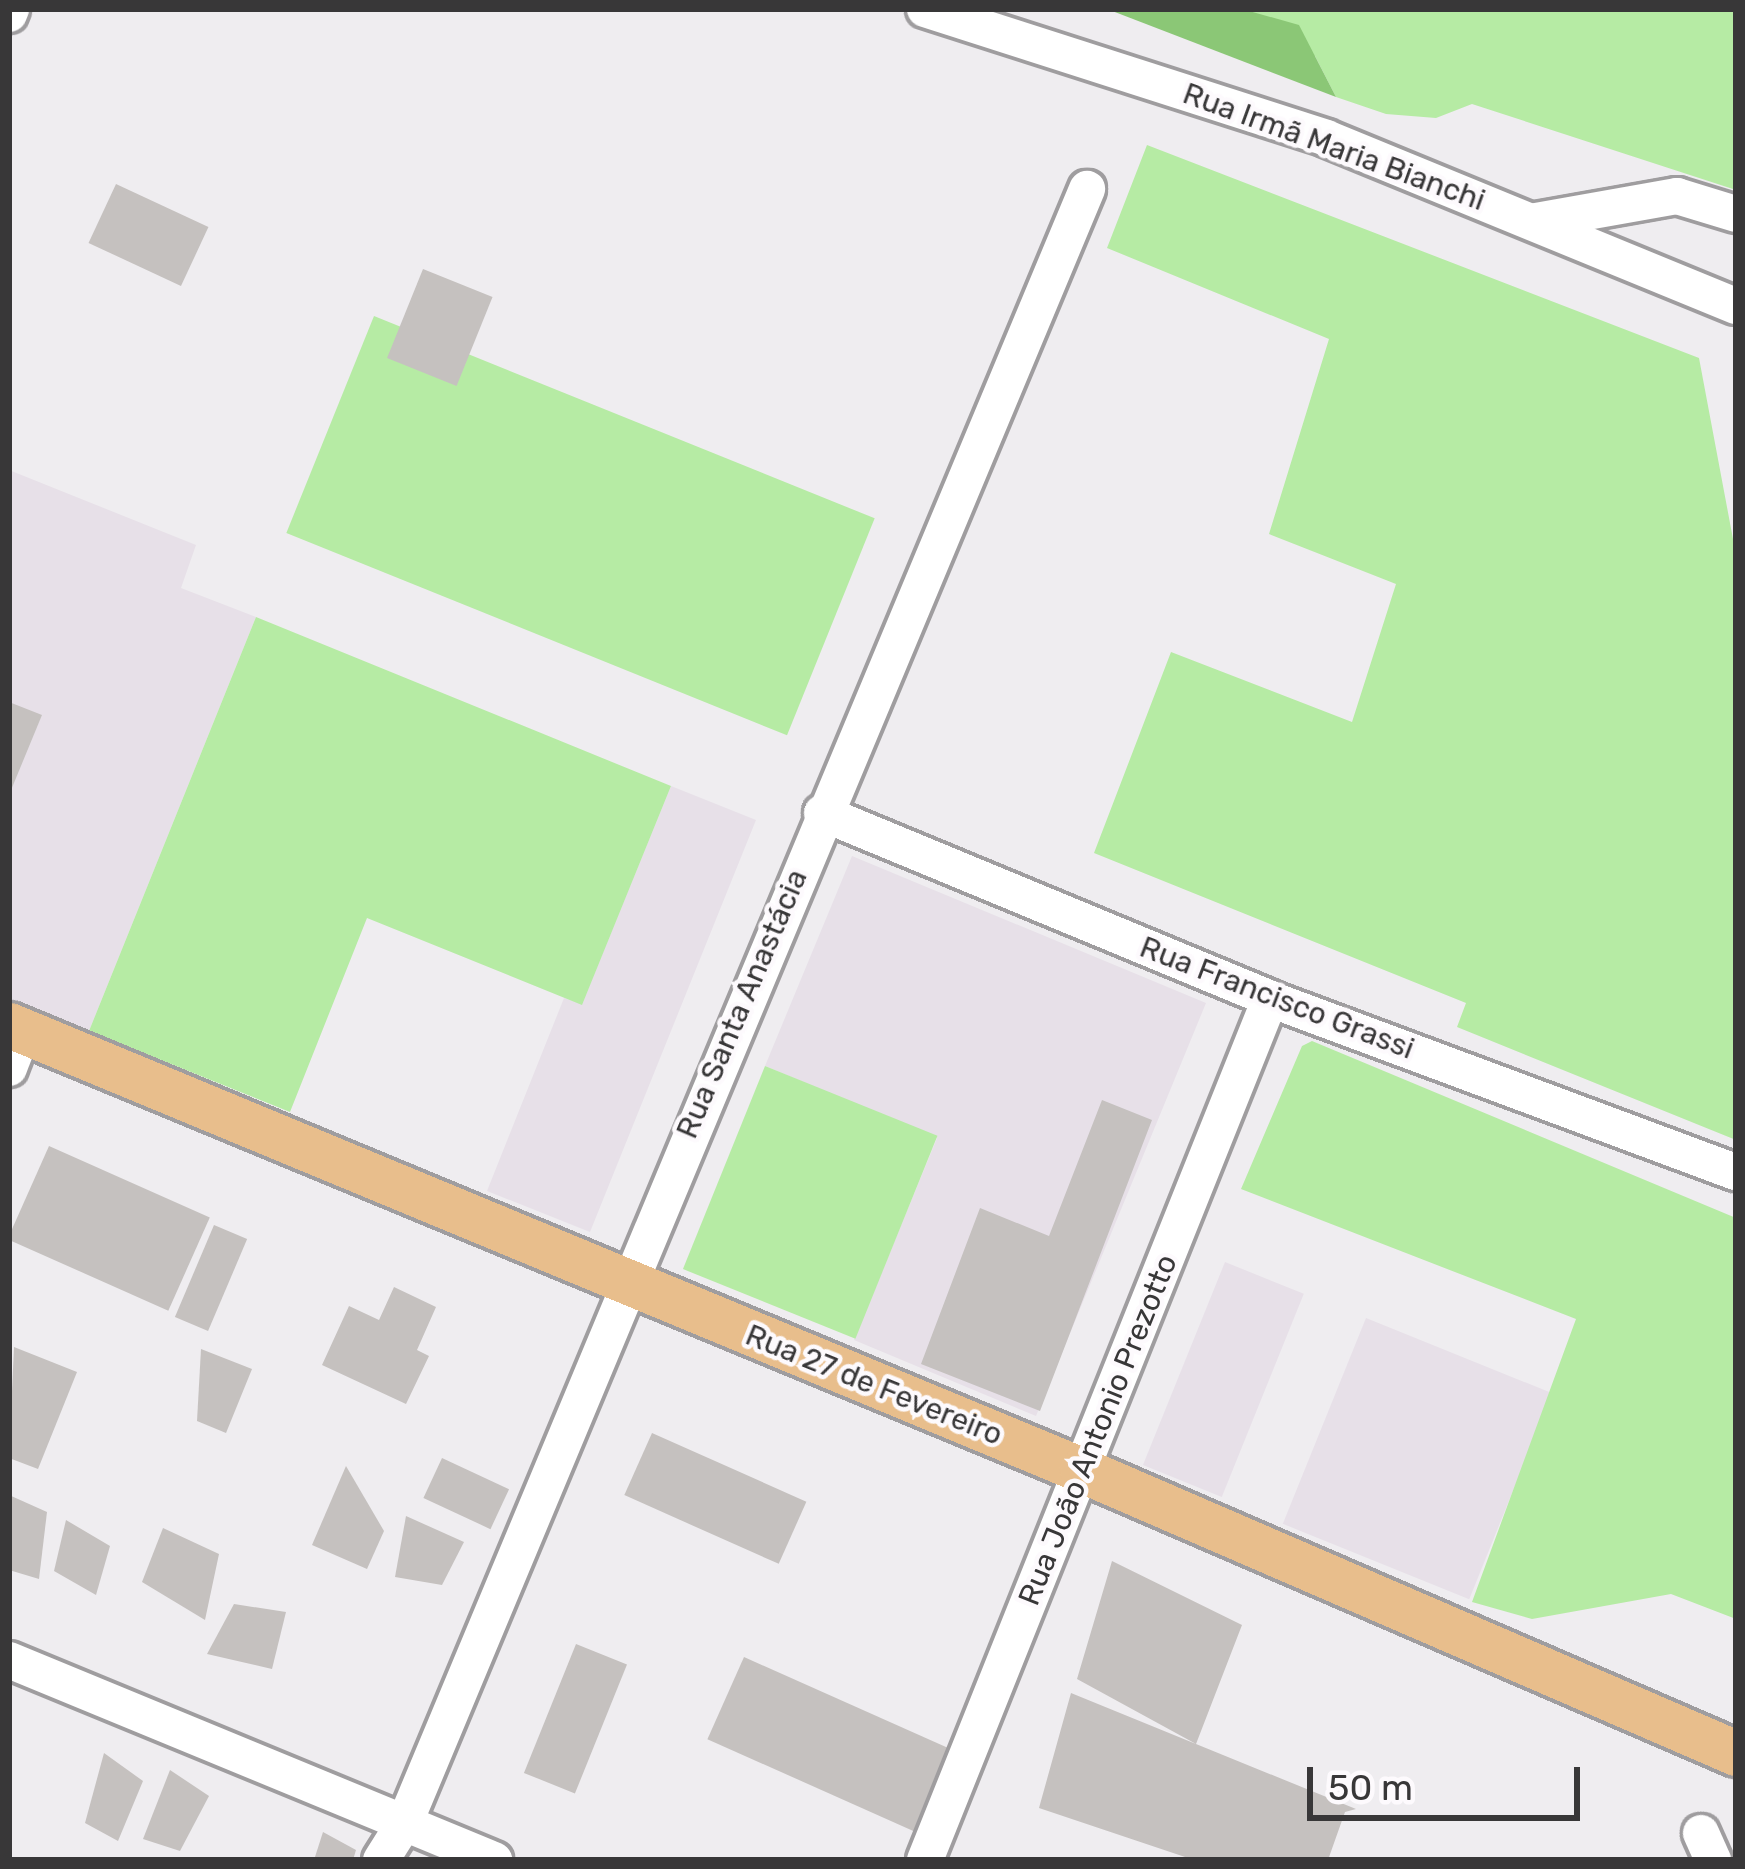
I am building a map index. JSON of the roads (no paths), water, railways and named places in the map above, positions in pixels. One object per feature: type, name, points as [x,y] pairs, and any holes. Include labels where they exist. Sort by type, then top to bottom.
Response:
[{"type":"main road","name":"Rua 27 de Fevereiro","points":[[14,1041],[1082,1470],[1736,1753]]},
{"type":"street","name":"Rua Irmã Maria Bianchi","points":[[925,9],[1326,138],[1736,306]]},
{"type":"street","name":"Rua Santa Anastácia","points":[[381,1860],[405,1822],[625,1283],[1087,189]]},
{"type":"street","points":[[1536,221],[1677,196],[1736,214]]},
{"type":"street","name":"Rua Francisco Grassi","points":[[822,813],[1270,999],[1736,1172]]},
{"type":"street","name":"Rua João Antonio Prezotto","points":[[925,1860],[1270,999]]},
{"type":"street","points":[[9,1660],[494,1860]]},
{"type":"street","name":"Rua Santa Anastácia","points":[[400,1860],[405,1822]]}]
